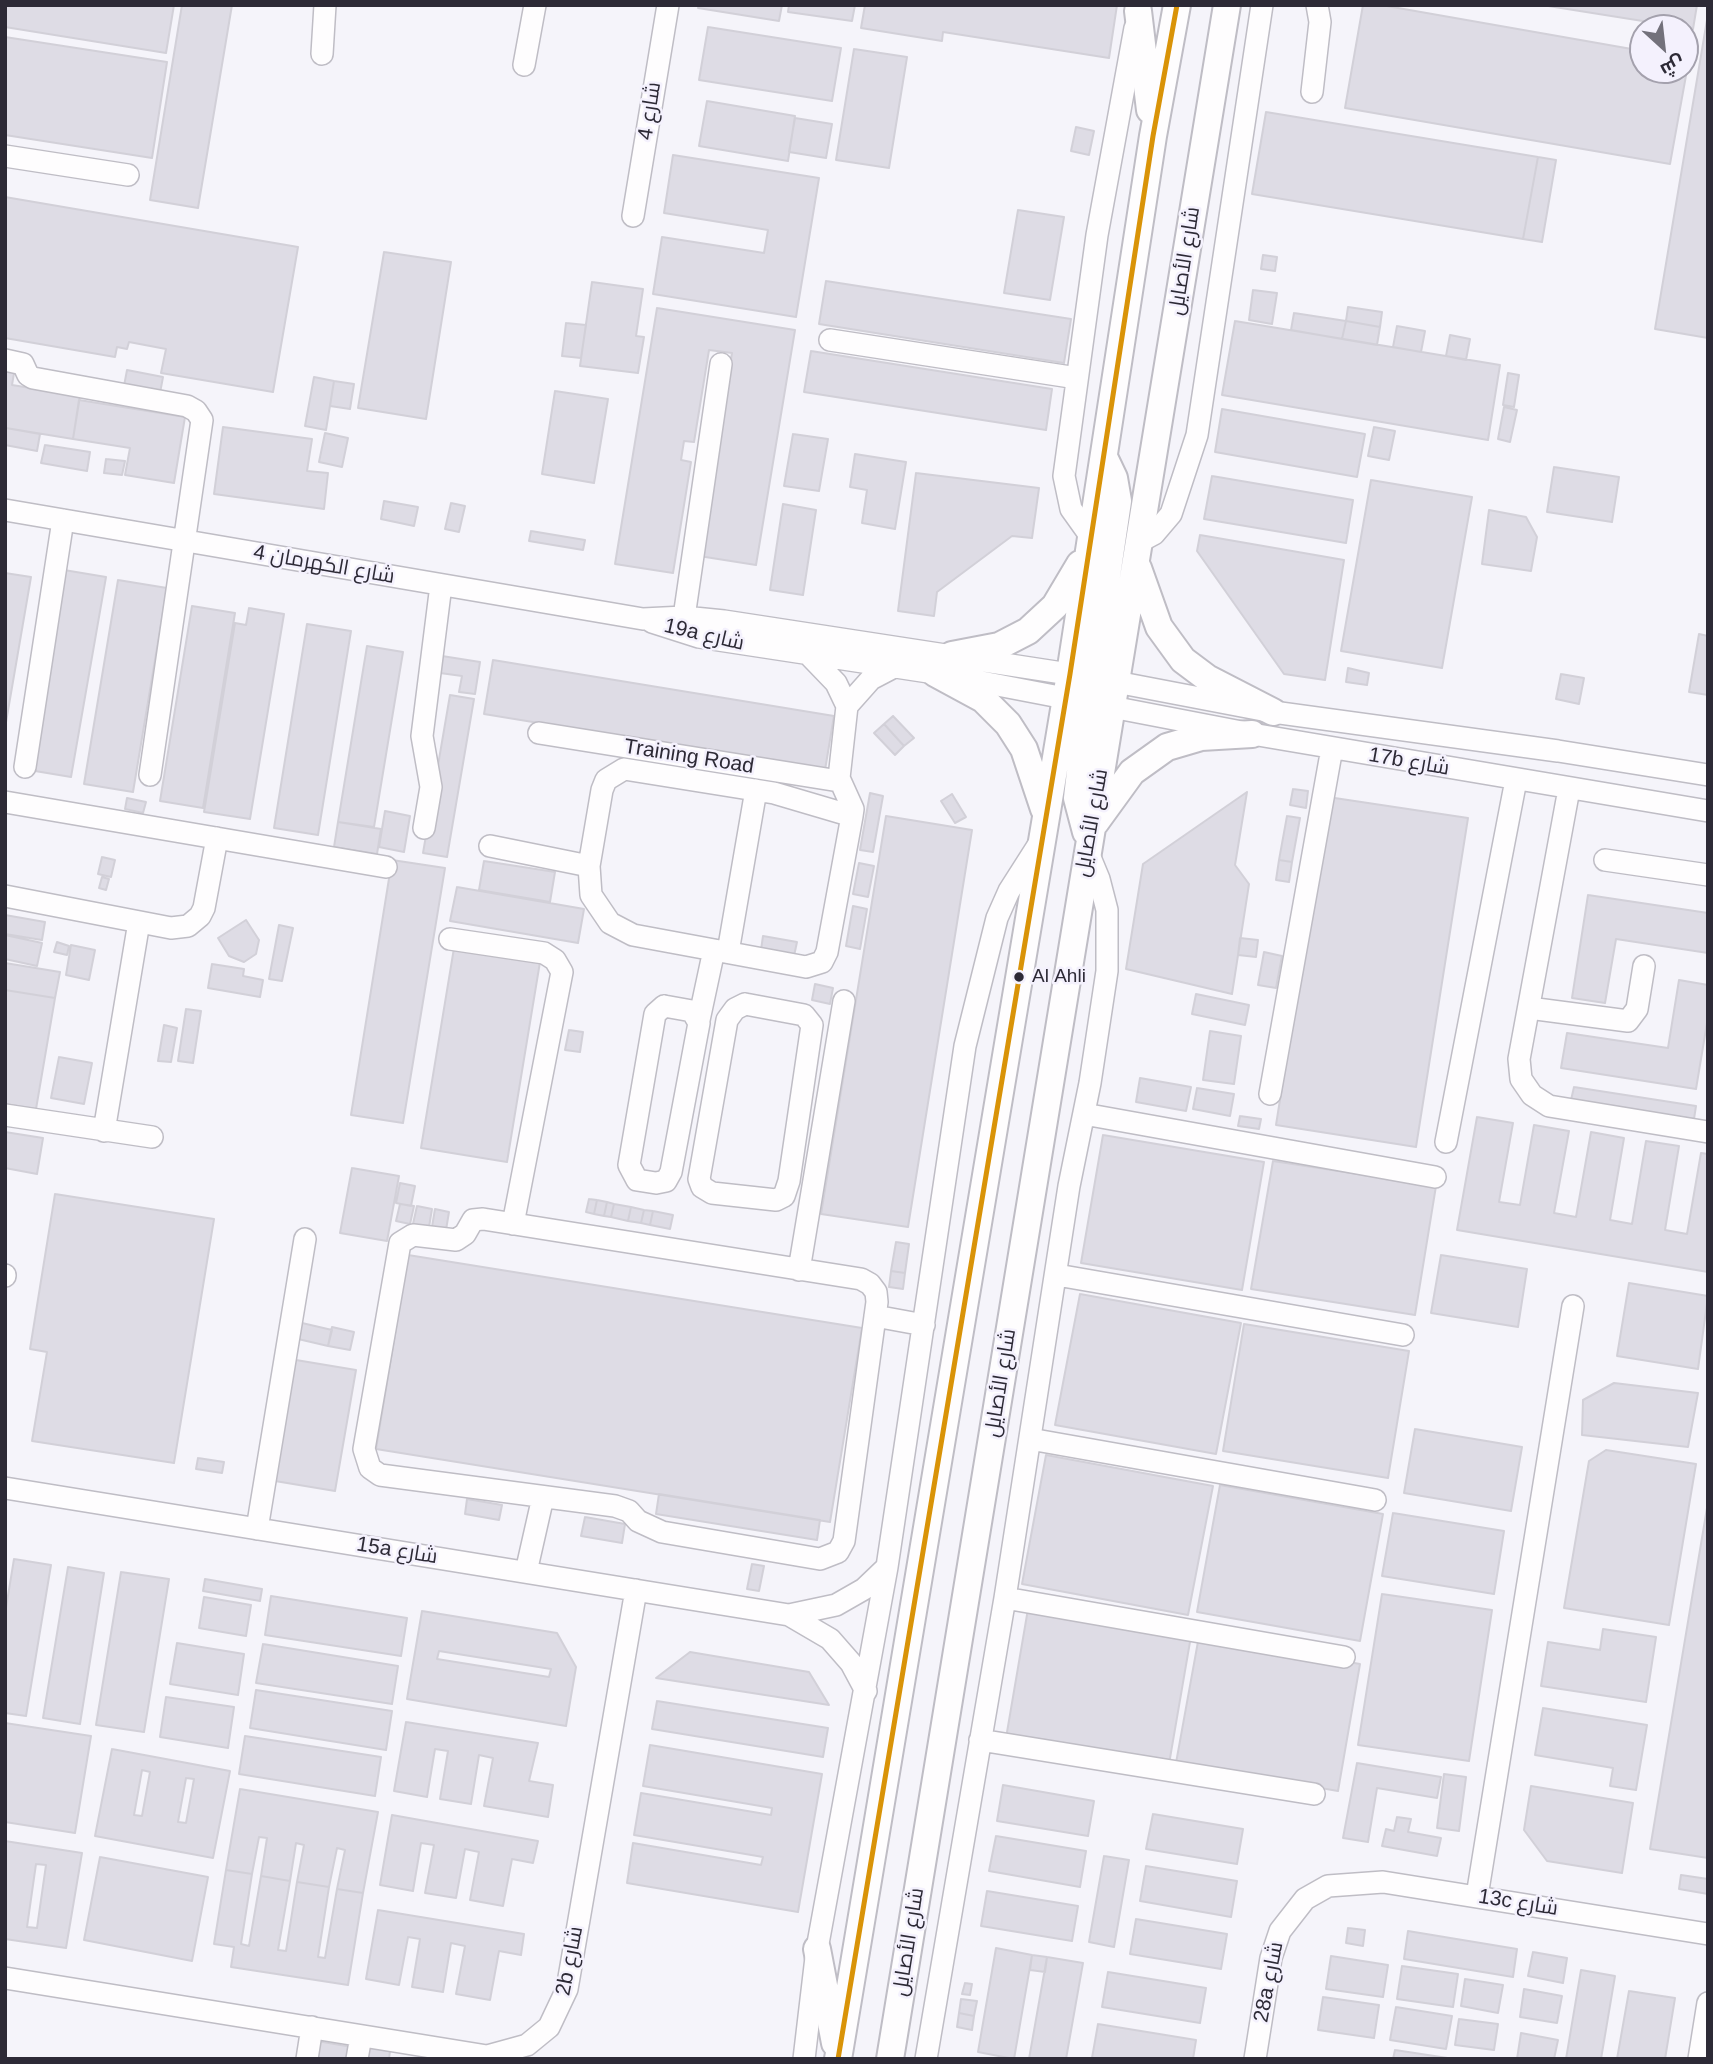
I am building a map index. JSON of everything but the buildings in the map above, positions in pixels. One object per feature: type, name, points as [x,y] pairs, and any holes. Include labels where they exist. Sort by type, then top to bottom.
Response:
[{"type":"main road","name":"شارع الأصايل","points":[[890,2059],[1089,840],[1091,540],[1153,136],[1177,5]]},
{"type":"main road","name":"شارع الأصايل","points":[[838,2059],[1045,814],[1138,553],[1227,5]]},
{"type":"main road","points":[[1138,8],[1153,136]]},
{"type":"main road","points":[[1091,690],[1118,501],[1114,478],[1103,457]]},
{"type":"main road","points":[[943,664],[999,646],[1035,625],[1066,592],[1091,540]]},
{"type":"main road","points":[[1138,553],[1159,627],[1178,654],[1207,678],[1273,712]]},
{"type":"main road","points":[[943,664],[1008,724],[1027,755],[1045,814]]},
{"type":"main road","points":[[1089,840],[1119,789],[1149,758],[1167,747],[1193,739],[1252,734]]},
{"type":"main road","points":[[817,1948],[838,2059]]},
{"type":"street","points":[[322,54],[325,5]]},
{"type":"street","points":[[524,65],[535,5]]},
{"type":"street","name":"شارع 4","points":[[634,216],[668,5]]},
{"type":"street","points":[[1138,553],[1171,514],[1197,435],[1262,5]]},
{"type":"street","points":[[1312,92],[1320,22],[1317,5]]},
{"type":"street","points":[[1091,540],[1076,520],[1064,487],[1097,235],[1138,8]]},
{"type":"street","points":[[5,156],[128,175]]},
{"type":"street","points":[[830,340],[1077,378]]},
{"type":"street","points":[[5,360],[23,364],[27,376],[33,378],[187,406],[197,411],[202,426],[150,775]]},
{"type":"street","points":[[684,617],[721,364]]},
{"type":"street","name":"شارع الكهرمان 4","points":[[5,510],[643,619]]},
{"type":"street","points":[[25,767],[63,520]]},
{"type":"street","points":[[425,828],[431,787],[421,743],[441,585]]},
{"type":"street","name":"19a شارع","points":[[643,619],[684,617],[1091,690]]},
{"type":"street","name":"19a شارع","points":[[643,619],[699,637],[810,656],[892,668],[943,664]]},
{"type":"street","points":[[613,745],[589,866],[592,895],[610,923],[633,935],[806,967],[822,962],[827,952],[852,816],[851,799],[839,781],[847,706],[836,683],[810,656]]},
{"type":"street","points":[[847,706],[871,679],[892,668]]},
{"type":"street","name":"17b شارع","points":[[1091,690],[1558,751],[1708,775]]},
{"type":"street","name":"17b شارع","points":[[1091,690],[1252,734],[1708,811]]},
{"type":"street","name":"Training Road","points":[[539,733],[839,781]]},
{"type":"street","points":[[1270,1094],[1332,748]]},
{"type":"street","points":[[606,780],[624,769],[756,790],[852,816]]},
{"type":"street","points":[[1446,1142],[1516,780]]},
{"type":"street","points":[[1569,789],[1519,1069],[1526,1088],[1540,1102],[1559,1108],[1708,1132]]},
{"type":"street","points":[[699,1020],[692,1011],[668,1006],[660,1008],[655,1014],[629,1170],[637,1180],[662,1183],[670,1177],[699,1020],[721,951],[756,790]]},
{"type":"street","points":[[5,802],[386,867]]},
{"type":"street","points":[[5,896],[179,929],[188,926],[200,916],[217,838]]},
{"type":"street","points":[[926,2059],[1005,1598],[1071,1174],[1084,1114],[1107,971],[1107,910],[1089,840]]},
{"type":"street","points":[[804,2059],[817,1948],[887,1567],[956,1097],[988,944],[1009,891],[1040,844]]},
{"type":"street","points":[[489,846],[589,866]]},
{"type":"street","points":[[1605,860],[1708,875]]},
{"type":"street","points":[[104,1130],[139,922]]},
{"type":"street","points":[[450,939],[544,953],[555,960],[562,972],[513,1224]]},
{"type":"street","points":[[1529,1008],[1628,1021],[1637,1009],[1644,966]]},
{"type":"street","points":[[799,1269],[844,1001]]},
{"type":"street","points":[[751,1004],[804,1015],[811,1021],[786,1192],[776,1200],[712,1193],[702,1187],[699,1180],[703,1155],[727,1020],[740,1006],[751,1004]]},
{"type":"street","points":[[695,1047],[721,1050]]},
{"type":"street","points":[[1084,1114],[1435,1177]]},
{"type":"street","points":[[5,1115],[152,1138]]},
{"type":"street","points":[[675,1152],[703,1155]]},
{"type":"street","points":[[789,1181],[813,1182]]},
{"type":"street","points":[[477,1219],[799,1269],[866,1281],[876,1292],[844,1541],[833,1556],[820,1559],[662,1532],[638,1521],[629,1511],[615,1506],[380,1475],[370,1468],[364,1456],[400,1243],[413,1235],[456,1240],[477,1219]]},
{"type":"street","points":[[257,1529],[305,1239]]},
{"type":"street","points":[[1057,1275],[1403,1335]]},
{"type":"street","points":[[1477,1896],[1573,1306]]},
{"type":"street","points":[[875,1315],[924,1325]]},
{"type":"street","points":[[1030,1439],[1376,1500]]},
{"type":"street","name":"15a شارع","points":[[5,1488],[789,1615],[821,1610],[844,1602],[864,1589],[887,1567]]},
{"type":"street","points":[[526,1572],[543,1497]]},
{"type":"street","name":"2b شارع","points":[[5,1978],[312,2027],[450,2054],[487,2056],[527,2045],[549,2027],[563,2003],[636,1590]]},
{"type":"street","points":[[1005,1598],[1344,1657]]},
{"type":"street","name":"15a شارع","points":[[789,1615],[830,1639],[851,1663],[866,1691]]},
{"type":"street","points":[[980,1740],[1314,1794]]},
{"type":"street","name":"13c شارع","points":[[1328,1886],[1383,1882],[1708,1934]]},
{"type":"street","name":"28a شارع","points":[[1255,2059],[1271,1958],[1280,1931],[1304,1899],[1328,1886]]},
{"type":"street","points":[[1699,2059],[1708,2003]]},
{"type":"street","points":[[307,2059],[312,2027]]},
{"type":"street","points":[[357,2059],[361,2036]]},
{"type":"transit line","points":[[838,2059],[1070,674],[1153,136],[1177,5]]},
{"type":"place","name":"Al Ahli","points":[[1019,977]]}]
